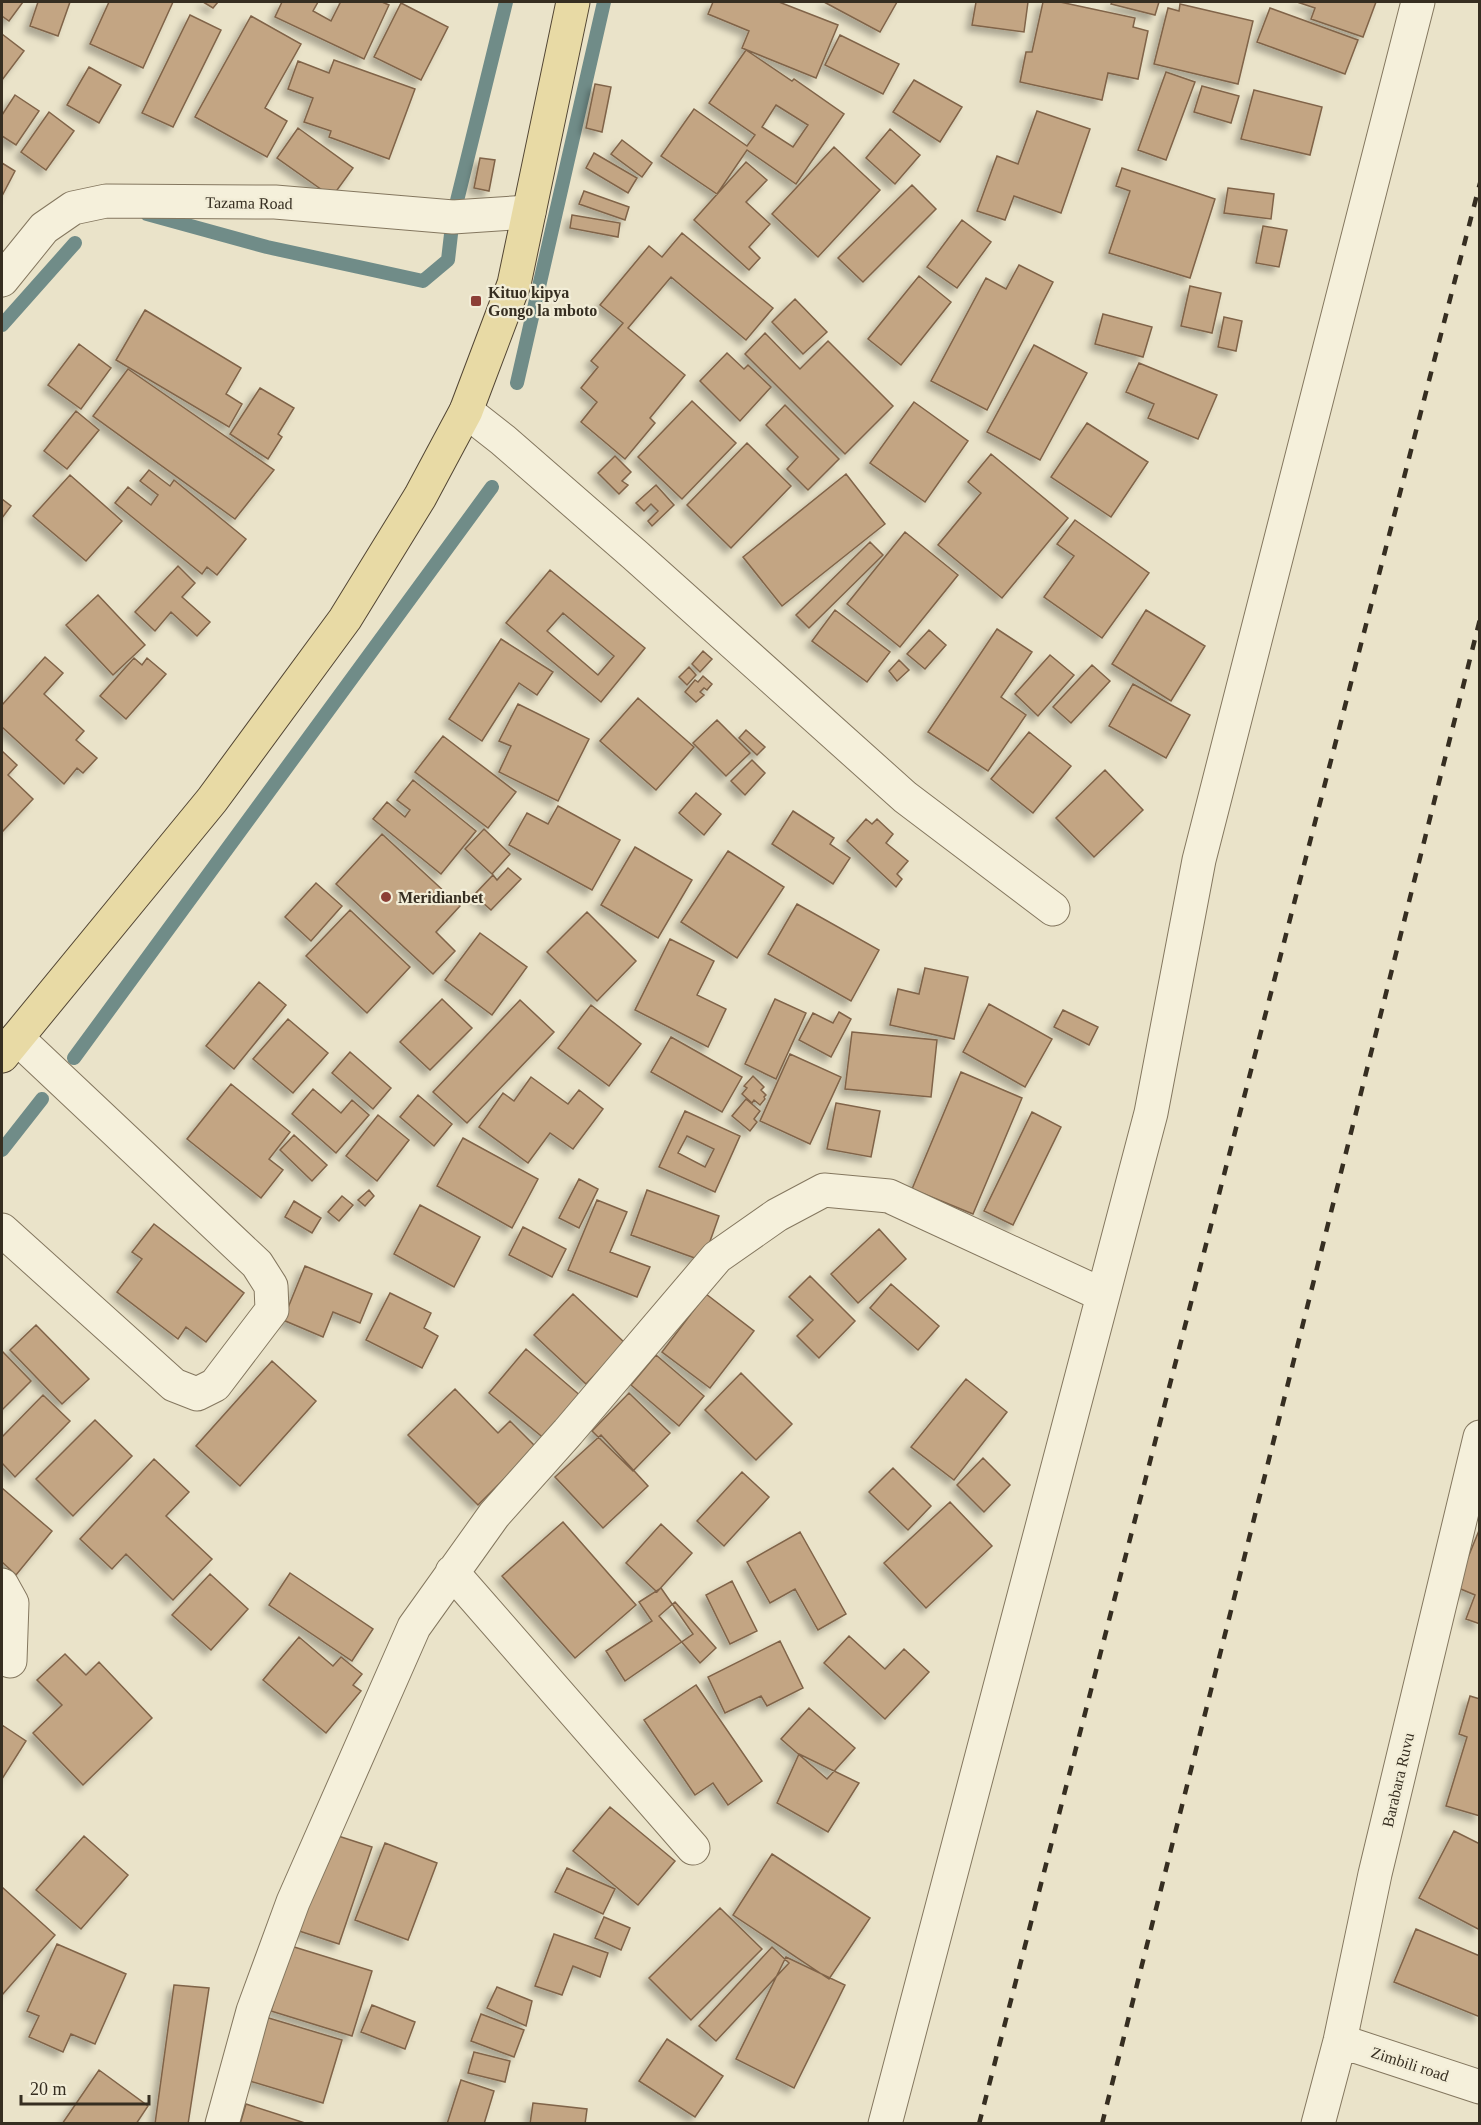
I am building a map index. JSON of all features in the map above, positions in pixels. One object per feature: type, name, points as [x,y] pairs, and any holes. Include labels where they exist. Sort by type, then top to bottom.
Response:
[{"type":"main road","points":[[9,1047],[212,800],[345,619],[420,497],[466,411],[514,284],[573,2]]},
{"type":"street","points":[[885,2124],[1152,1113],[1199,860],[1418,2]]},
{"type":"street","name":"Tazama Road","points":[[2,280],[44,228],[73,208],[106,201],[275,202],[453,217],[529,212]]},
{"type":"street","points":[[466,411],[503,440],[635,555],[904,797],[1053,909]]},
{"type":"street","points":[[2,1230],[174,1385],[196,1394],[215,1385],[272,1310],[271,1286],[257,1264],[9,1047]]},
{"type":"street","points":[[222,2124],[253,2011],[292,1902],[414,1627],[494,1515],[717,1257],[777,1215],[824,1190],[889,1196],[1103,1295]]},
{"type":"street","name":"Barabara Ruvu","points":[[1318,2124],[1340,2041],[1375,1874],[1479,1437]]},
{"type":"street","points":[[452,1572],[693,1848]]},
{"type":"street","points":[[2,1585],[12,1603],[10,1662]]},
{"type":"street","name":"Zimbili road","points":[[1340,2041],[1479,2087]]},
{"type":"building","points":[[2,2],[23,2],[9,21],[2,16]]},
{"type":"building","points":[[38,2],[70,2],[58,36],[30,26]]},
{"type":"building","points":[[109,2],[173,2],[143,68],[90,44]]},
{"type":"building","points":[[203,2],[218,2],[213,8]]},
{"type":"building","points":[[282,2],[318,2],[313,11],[331,21],[340,3],[338,2],[382,2],[389,5],[364,59],[275,17]]},
{"type":"building","points":[[713,2],[779,2],[838,25],[816,78],[742,48],[749,31],[708,14]]},
{"type":"building","points":[[824,2],[897,2],[880,32]]},
{"type":"building","points":[[976,2],[1028,2],[1024,32],[972,25]]},
{"type":"building","points":[[1043,2],[1060,2],[1135,18],[1133,27],[1148,31],[1138,79],[1108,73],[1102,100],[1020,82],[1026,52],[1032,52]]},
{"type":"building","points":[[1112,2],[1159,2],[1155,15],[1111,4]]},
{"type":"building","points":[[1297,2],[1376,2],[1363,37],[1311,19],[1315,8]]},
{"type":"building","points":[[401,3],[448,27],[421,80],[374,57]]},
{"type":"building","points":[[1180,4],[1253,21],[1238,84],[1154,64],[1168,8],[1179,11]]},
{"type":"building","points":[[1270,8],[1358,40],[1345,74],[1257,42]]},
{"type":"building","points":[[190,15],[221,30],[173,127],[142,113]]},
{"type":"building","points":[[251,16],[301,44],[265,108],[287,121],[267,157],[195,117]]},
{"type":"building","points":[[2,34],[24,51],[2,80]]},
{"type":"building","points":[[840,35],[899,64],[883,94],[825,65]]},
{"type":"building","points":[[746,50],[792,81],[794,79],[844,114],[796,184],[747,150],[717,194],[661,156],[694,109],[747,146],[755,135],[709,103]],"holes":[[[776,105],[808,125],[793,147],[762,127]]]},
{"type":"building","points":[[334,60],[415,89],[389,159],[329,137],[331,131],[304,122],[313,98],[288,89],[298,61],[329,73]]},
{"type":"building","points":[[89,67],[121,85],[99,123],[67,105]]},
{"type":"building","points":[[1166,72],[1195,82],[1166,160],[1138,150]]},
{"type":"building","points":[[914,80],[962,107],[940,142],[893,112]]},
{"type":"building","points":[[595,84],[611,87],[602,132],[586,128]]},
{"type":"building","points":[[1202,86],[1239,96],[1231,123],[1194,112]]},
{"type":"building","points":[[1254,90],[1322,107],[1310,155],[1241,139]]},
{"type":"building","points":[[15,95],[39,111],[16,145],[2,136],[2,115]]},
{"type":"building","points":[[1037,111],[1090,129],[1061,213],[1014,196],[1005,220],[977,211],[997,156],[1018,164]]},
{"type":"building","points":[[49,112],[74,131],[46,170],[21,152]]},
{"type":"building","points":[[298,128],[353,168],[332,197],[277,158]]},
{"type":"building","points":[[890,129],[920,155],[895,184],[866,158]]},
{"type":"building","points":[[622,140],[652,163],[642,177],[611,154]]},
{"type":"building","points":[[834,147],[880,190],[818,257],[772,214]]},
{"type":"building","points":[[594,153],[637,178],[628,193],[586,168]]},
{"type":"building","points":[[480,158],[495,160],[489,191],[474,188]]},
{"type":"building","points":[[746,162],[767,180],[746,202],[770,224],[749,247],[760,258],[749,270],[694,220]]},
{"type":"building","points":[[2,163],[15,171],[2,196]]},
{"type":"building","points":[[1122,168],[1215,199],[1190,278],[1109,253],[1130,191],[1116,186]]},
{"type":"building","points":[[912,185],[936,209],[863,282],[838,258]]},
{"type":"building","points":[[1228,188],[1274,194],[1271,219],[1224,213]]},
{"type":"building","points":[[584,191],[629,207],[625,220],[579,204]]},
{"type":"building","points":[[572,215],[620,223],[618,237],[570,228]]},
{"type":"building","points":[[962,220],[991,242],[957,288],[927,267]]},
{"type":"building","points":[[1263,226],[1287,230],[1279,267],[1256,263]]},
{"type":"building","points":[[682,233],[773,308],[746,340],[671,277],[628,328],[685,375],[650,418],[655,423],[625,459],[581,422],[597,402],[581,388],[598,367],[591,361],[623,323],[600,305],[649,246],[662,257]]},
{"type":"building","points":[[1019,265],[1053,282],[987,410],[931,381],[986,278],[1006,289]]},
{"type":"building","points":[[919,276],[951,302],[901,365],[868,339]]},
{"type":"building","points":[[1190,286],[1221,293],[1212,333],[1181,326]]},
{"type":"building","points":[[795,299],[827,332],[803,354],[772,322]]},
{"type":"building","points":[[145,310],[241,368],[226,394],[242,404],[229,427],[116,360]]},
{"type":"building","points":[[1103,314],[1152,327],[1143,357],[1095,344]]},
{"type":"building","points":[[1224,317],[1242,321],[1236,351],[1218,347]]},
{"type":"building","points":[[765,333],[800,369],[828,341],[893,406],[845,454],[745,354]]},
{"type":"building","points":[[79,344],[111,368],[81,409],[48,385]]},
{"type":"building","points":[[1034,345],[1087,373],[1040,460],[987,432]]},
{"type":"building","points":[[727,353],[744,369],[748,365],[771,387],[740,421],[700,381]]},
{"type":"building","points":[[1139,363],[1217,395],[1198,439],[1148,418],[1154,404],[1126,392]]},
{"type":"building","points":[[128,369],[274,470],[235,519],[93,416]]},
{"type":"building","points":[[260,388],[294,408],[278,434],[282,437],[268,459],[230,434]]},
{"type":"building","points":[[692,401],[736,443],[682,499],[638,457]]},
{"type":"building","points":[[914,402],[968,441],[925,502],[870,463]]},
{"type":"building","points":[[785,405],[839,459],[808,490],[787,469],[798,457],[766,425]]},
{"type":"building","points":[[76,411],[99,430],[67,469],[44,451]]},
{"type":"building","points":[[1087,423],[1148,462],[1111,517],[1051,477]]},
{"type":"building","points":[[747,443],[791,486],[731,548],[687,505]]},
{"type":"building","points":[[991,454],[1068,518],[1002,598],[938,545],[981,493],[968,482]]},
{"type":"building","points":[[615,456],[631,472],[622,481],[628,485],[619,494],[598,473]]},
{"type":"building","points":[[149,470],[170,486],[174,480],[246,539],[217,575],[207,567],[202,574],[115,503],[128,487],[151,505],[158,495],[140,481]]},
{"type":"building","points":[[846,474],[885,524],[782,606],[743,557]]},
{"type":"building","points":[[70,475],[122,521],[86,561],[33,516]]},
{"type":"building","points":[[656,485],[674,505],[652,526],[648,521],[658,511],[651,504],[644,511],[636,503]]},
{"type":"building","points":[[2,499],[11,506],[2,518]]},
{"type":"building","points":[[1075,520],[1149,573],[1102,638],[1044,597],[1074,556],[1057,544]]},
{"type":"building","points":[[905,532],[958,575],[900,647],[847,604]]},
{"type":"building","points":[[870,542],[883,555],[809,628],[796,615]]},
{"type":"building","points":[[178,566],[195,583],[182,597],[210,622],[197,636],[171,612],[155,631],[135,612]]},
{"type":"building","points":[[550,570],[645,648],[601,702],[506,623]],"holes":[[[563,613],[614,656],[598,675],[547,631]]]},
{"type":"building","points":[[98,595],[145,645],[113,675],[66,625]]},
{"type":"building","points":[[835,610],[890,652],[867,682],[812,641]]},
{"type":"building","points":[[1146,610],[1205,646],[1171,701],[1112,664]]},
{"type":"building","points":[[997,629],[1032,652],[1001,697],[1026,715],[988,771],[928,732]]},
{"type":"building","points":[[929,630],[946,645],[925,669],[907,654]]},
{"type":"building","points":[[501,639],[553,672],[537,695],[519,683],[482,741],[449,719]]},
{"type":"building","points":[[703,651],[712,659],[700,672],[692,664]]},
{"type":"building","points":[[1050,655],[1074,675],[1038,716],[1015,694]]},
{"type":"building","points":[[45,657],[63,673],[44,694],[84,731],[76,740],[97,758],[83,773],[77,768],[64,784],[2,727],[2,705]]},
{"type":"building","points":[[134,658],[142,665],[147,658],[166,674],[126,719],[100,696]]},
{"type":"building","points":[[899,660],[909,670],[897,681],[889,671]]},
{"type":"building","points":[[1092,665],[1110,681],[1071,723],[1053,707]]},
{"type":"building","points":[[689,667],[696,675],[687,685],[679,677]]},
{"type":"building","points":[[703,676],[712,684],[707,690],[704,688],[700,692],[704,695],[696,702],[685,692],[695,680],[698,682]]},
{"type":"building","points":[[1133,684],[1190,715],[1166,758],[1109,726]]},
{"type":"building","points":[[638,698],[694,747],[656,790],[600,741]]},
{"type":"building","points":[[518,704],[589,739],[558,801],[499,772],[511,746],[499,741]]},
{"type":"building","points":[[717,720],[750,753],[726,776],[693,743]]},
{"type":"building","points":[[746,730],[765,747],[757,755],[739,738]]},
{"type":"building","points":[[1029,732],[1071,766],[1033,813],[991,779]]},
{"type":"building","points":[[443,736],[516,792],[488,828],[415,772]]},
{"type":"building","points":[[2,751],[17,765],[8,775],[33,799],[2,832]]},
{"type":"building","points":[[752,760],[765,773],[745,795],[731,781]]},
{"type":"building","points":[[1105,770],[1143,810],[1094,857],[1056,818]]},
{"type":"building","points":[[413,780],[476,831],[441,874],[373,819],[387,802],[405,817],[410,810],[397,800]]},
{"type":"building","points":[[696,793],[721,814],[704,835],[679,813]]},
{"type":"building","points":[[558,806],[620,840],[592,890],[509,845],[527,813],[548,824]]},
{"type":"building","points":[[793,811],[834,838],[830,844],[850,858],[833,884],[772,844]]},
{"type":"building","points":[[866,819],[872,824],[877,819],[893,834],[886,843],[908,861],[897,874],[902,879],[896,887],[847,841]]},
{"type":"building","points":[[484,829],[510,854],[492,874],[465,849]]},
{"type":"building","points":[[382,834],[460,906],[436,932],[455,951],[433,974],[336,884]]},
{"type":"building","points":[[635,847],[692,880],[658,938],[601,905]]},
{"type":"building","points":[[728,851],[784,887],[737,958],[681,922]]},
{"type":"building","points":[[508,868],[521,879],[491,910],[474,895],[493,875],[497,880]]},
{"type":"building","points":[[316,883],[342,906],[311,941],[285,917]]},
{"type":"building","points":[[797,904],[879,950],[851,1001],[768,954]]},
{"type":"building","points":[[350,910],[410,967],[367,1013],[306,956]]},
{"type":"building","points":[[587,912],[636,961],[597,1001],[547,952]]},
{"type":"building","points":[[480,933],[527,967],[492,1015],[445,980]]},
{"type":"building","points":[[670,939],[714,961],[697,995],[726,1009],[708,1047],[635,1010]]},
{"type":"building","points":[[925,968],[968,977],[954,1039],[890,1025],[898,989],[919,994]]},
{"type":"building","points":[[259,982],[286,1005],[234,1069],[206,1046]]},
{"type":"building","points":[[442,999],[472,1028],[430,1070],[400,1042]]},
{"type":"building","points":[[775,999],[806,1013],[776,1079],[745,1064]]},
{"type":"building","points":[[520,1000],[554,1032],[467,1123],[433,1092]]},
{"type":"building","points":[[989,1004],[1052,1039],[1025,1087],[963,1052]]},
{"type":"building","points":[[591,1005],[641,1044],[609,1086],[558,1048]]},
{"type":"building","points":[[1063,1010],[1098,1027],[1089,1045],[1054,1027]]},
{"type":"building","points":[[839,1012],[851,1019],[831,1057],[799,1040],[813,1013],[833,1023]]},
{"type":"building","points":[[288,1019],[328,1053],[293,1093],[253,1059]]},
{"type":"building","points":[[852,1032],[937,1040],[931,1097],[845,1089]]},
{"type":"building","points":[[671,1037],[742,1077],[722,1112],[651,1072]]},
{"type":"building","points":[[350,1052],[391,1088],[373,1109],[332,1073]]},
{"type":"building","points":[[790,1054],[841,1077],[810,1144],[760,1121]]},
{"type":"building","points":[[961,1072],[1022,1098],[973,1214],[912,1189]]},
{"type":"building","points":[[753,1076],[764,1087],[761,1090],[766,1095],[760,1105],[754,1100],[752,1103],[742,1094],[747,1088],[744,1086]]},
{"type":"building","points":[[531,1077],[568,1104],[579,1090],[603,1109],[573,1149],[550,1133],[528,1163],[479,1127],[503,1093],[514,1101]]},
{"type":"building","points":[[231,1084],[290,1132],[269,1159],[283,1170],[261,1198],[187,1139]]},
{"type":"building","points":[[313,1089],[341,1113],[352,1100],[369,1115],[336,1153],[292,1114]]},
{"type":"building","points":[[418,1095],[452,1124],[434,1146],[400,1117]]},
{"type":"building","points":[[746,1099],[760,1111],[754,1119],[757,1122],[750,1131],[732,1116]]},
{"type":"building","points":[[836,1103],[880,1111],[871,1157],[827,1149]]},
{"type":"building","points":[[685,1111],[740,1136],[715,1192],[659,1167]],"holes":[[[687,1136],[714,1149],[705,1167],[678,1153]]]},
{"type":"building","points":[[1032,1112],[1061,1127],[1013,1225],[984,1211]]},
{"type":"building","points":[[378,1115],[409,1140],[377,1181],[346,1156]]},
{"type":"building","points":[[294,1135],[327,1165],[312,1181],[280,1150]]},
{"type":"building","points":[[463,1138],[538,1179],[512,1228],[437,1186]]},
{"type":"building","points":[[579,1179],[598,1189],[579,1228],[559,1218]]},
{"type":"building","points":[[369,1190],[374,1196],[365,1206],[358,1200]]},
{"type":"building","points":[[647,1190],[719,1216],[703,1261],[631,1235]]},
{"type":"building","points":[[342,1196],[353,1205],[339,1221],[328,1212]]},
{"type":"building","points":[[597,1200],[627,1212],[610,1252],[650,1267],[637,1297],[568,1270]]},
{"type":"building","points":[[294,1201],[321,1218],[312,1233],[285,1217]]},
{"type":"building","points":[[420,1205],[480,1237],[454,1287],[394,1254]]},
{"type":"building","points":[[154,1224],[244,1293],[206,1342],[186,1327],[178,1339],[117,1292],[142,1259],[132,1252]]},
{"type":"building","points":[[523,1227],[566,1249],[552,1277],[509,1255]]},
{"type":"building","points":[[879,1229],[906,1259],[858,1303],[831,1274]]},
{"type":"building","points":[[305,1266],[372,1294],[360,1323],[333,1312],[323,1337],[283,1320]]},
{"type":"building","points":[[810,1276],[855,1321],[819,1358],[797,1336],[813,1320],[789,1297]]},
{"type":"building","points":[[891,1284],[939,1326],[918,1350],[870,1308]]},
{"type":"building","points":[[390,1293],[431,1313],[424,1328],[438,1336],[422,1368],[366,1340]]},
{"type":"building","points":[[573,1294],[625,1343],[586,1384],[534,1335]]},
{"type":"building","points":[[706,1294],[754,1331],[710,1388],[662,1352]]},
{"type":"building","points":[[36,1325],[89,1379],[62,1404],[10,1350]]},
{"type":"building","points":[[526,1349],[582,1397],[546,1440],[489,1393]]},
{"type":"building","points":[[2,1351],[31,1381],[2,1410]]},
{"type":"building","points":[[656,1355],[704,1396],[679,1426],[631,1385]]},
{"type":"building","points":[[272,1361],[316,1401],[240,1486],[196,1446]]},
{"type":"building","points":[[741,1373],[792,1424],[756,1460],[705,1410]]},
{"type":"building","points":[[966,1379],[1007,1412],[954,1480],[911,1447]]},
{"type":"building","points":[[455,1389],[498,1433],[510,1421],[536,1447],[478,1505],[408,1435]]},
{"type":"building","points":[[629,1393],[670,1433],[633,1471],[592,1431]]},
{"type":"building","points":[[43,1395],[70,1421],[15,1477],[2,1463],[2,1437]]},
{"type":"building","points":[[95,1420],[132,1456],[73,1516],[36,1479]]},
{"type":"building","points":[[601,1435],[648,1486],[603,1528],[555,1477]]},
{"type":"building","points":[[983,1458],[1010,1485],[984,1512],[957,1485]]},
{"type":"building","points":[[154,1459],[189,1492],[166,1516],[212,1559],[173,1600],[126,1554],[112,1569],[80,1539]]},
{"type":"building","points":[[893,1468],[931,1506],[908,1530],[869,1492]]},
{"type":"building","points":[[742,1472],[769,1497],[724,1546],[697,1521]]},
{"type":"building","points":[[2,1488],[52,1531],[16,1575],[2,1562]]},
{"type":"building","points":[[950,1502],[992,1546],[926,1608],[884,1563]]},
{"type":"building","points":[[563,1522],[636,1605],[575,1658],[502,1576]]},
{"type":"building","points":[[661,1524],[692,1553],[657,1592],[626,1563]]},
{"type":"building","points":[[1480,1528],[1480,1624],[1466,1619],[1475,1595],[1456,1587]]},
{"type":"building","points":[[800,1532],[846,1614],[818,1630],[795,1589],[770,1603],[747,1562]]},
{"type":"building","points":[[290,1573],[373,1629],[352,1661],[269,1605]]},
{"type":"building","points":[[210,1574],[248,1609],[211,1650],[172,1615]]},
{"type":"building","points":[[732,1581],[757,1631],[730,1644],[706,1595]]},
{"type":"building","points":[[661,1588],[693,1634],[625,1681],[606,1651],[652,1621],[639,1602]]},
{"type":"building","points":[[675,1602],[716,1648],[700,1663],[659,1616]]},
{"type":"building","points":[[849,1636],[885,1669],[904,1649],[929,1672],[885,1719],[824,1663]]},
{"type":"building","points":[[299,1637],[333,1666],[341,1657],[362,1674],[353,1685],[361,1691],[326,1733],[263,1680]]},
{"type":"building","points":[[780,1641],[803,1688],[767,1706],[761,1696],[725,1713],[708,1677]]},
{"type":"building","points":[[65,1654],[86,1675],[99,1662],[152,1718],[83,1785],[33,1733],[62,1705],[37,1680]]},
{"type":"building","points":[[696,1685],[762,1781],[728,1805],[713,1783],[695,1795],[644,1720]]},
{"type":"building","points":[[1470,1696],[1480,1699],[1480,1816],[1446,1806],[1467,1737],[1459,1734]]},
{"type":"building","points":[[809,1708],[855,1748],[827,1779],[781,1739]]},
{"type":"building","points":[[2,1725],[26,1741],[2,1779]]},
{"type":"building","points":[[799,1754],[859,1783],[828,1832],[777,1803]]},
{"type":"building","points":[[610,1807],[675,1861],[638,1905],[573,1851]]},
{"type":"building","points":[[1454,1831],[1480,1844],[1480,1930],[1419,1898]]},
{"type":"building","points":[[326,1832],[372,1847],[339,1944],[293,1929]]},
{"type":"building","points":[[84,1836],[128,1875],[81,1929],[36,1890]]},
{"type":"building","points":[[385,1843],[437,1863],[408,1940],[355,1920]]},
{"type":"building","points":[[772,1854],[870,1918],[829,1979],[733,1915]]},
{"type":"building","points":[[567,1868],[615,1889],[603,1914],[555,1892]]},
{"type":"building","points":[[2,1887],[55,1935],[2,1995]]},
{"type":"building","points":[[720,1908],[762,1949],[691,2020],[649,1978]]},
{"type":"building","points":[[604,1917],[630,1928],[621,1950],[595,1938]]},
{"type":"building","points":[[1416,1929],[1480,1956],[1480,2017],[1394,1982]]},
{"type":"building","points":[[554,1934],[608,1953],[600,1977],[573,1966],[562,1995],[535,1986]]},
{"type":"building","points":[[57,1944],[126,1974],[95,2044],[71,2034],[63,2052],[29,2037],[39,2016],[27,2011]]},
{"type":"building","points":[[291,1946],[372,1971],[352,2036],[271,2011]]},
{"type":"building","points":[[772,1947],[789,1963],[716,2041],[699,2026]]},
{"type":"building","points":[[786,1957],[845,1985],[794,2088],[736,2059]]},
{"type":"building","points":[[174,1985],[209,1988],[188,2124],[155,2124]]},
{"type":"building","points":[[497,1987],[532,2001],[526,2026],[487,2008]]},
{"type":"building","points":[[372,2005],[415,2022],[405,2049],[361,2032]]},
{"type":"building","points":[[481,2014],[524,2030],[514,2057],[471,2041]]},
{"type":"building","points":[[262,2016],[342,2040],[323,2103],[243,2079]]},
{"type":"building","points":[[667,2039],[723,2076],[695,2117],[639,2081]]},
{"type":"building","points":[[474,2052],[510,2061],[505,2082],[468,2073]]},
{"type":"building","points":[[99,2070],[148,2106],[136,2124],[62,2124]]},
{"type":"building","points":[[461,2080],[494,2091],[484,2124],[447,2124]]},
{"type":"building","points":[[533,2103],[587,2109],[585,2124],[530,2124]]},
{"type":"building","points":[[246,2104],[308,2124],[240,2124]]},
{"type":"waterway","points":[[147,214],[267,247],[423,281],[448,260],[453,217],[506,2]]},
{"type":"waterway","points":[[517,383],[604,2]]},
{"type":"waterway","points":[[2,325],[75,243]]},
{"type":"waterway","points":[[74,1058],[492,487]]},
{"type":"waterway","points":[[2,1150],[42,1099]]},
{"type":"railway","points":[[979,2124],[1480,183]]},
{"type":"railway","points":[[1102,2124],[1480,619]]},
{"type":"place","name":"Kituo kipya Gongo la mboto","points":[[476,301]]},
{"type":"place","name":"Meridianbet","points":[[386,897]]}]
